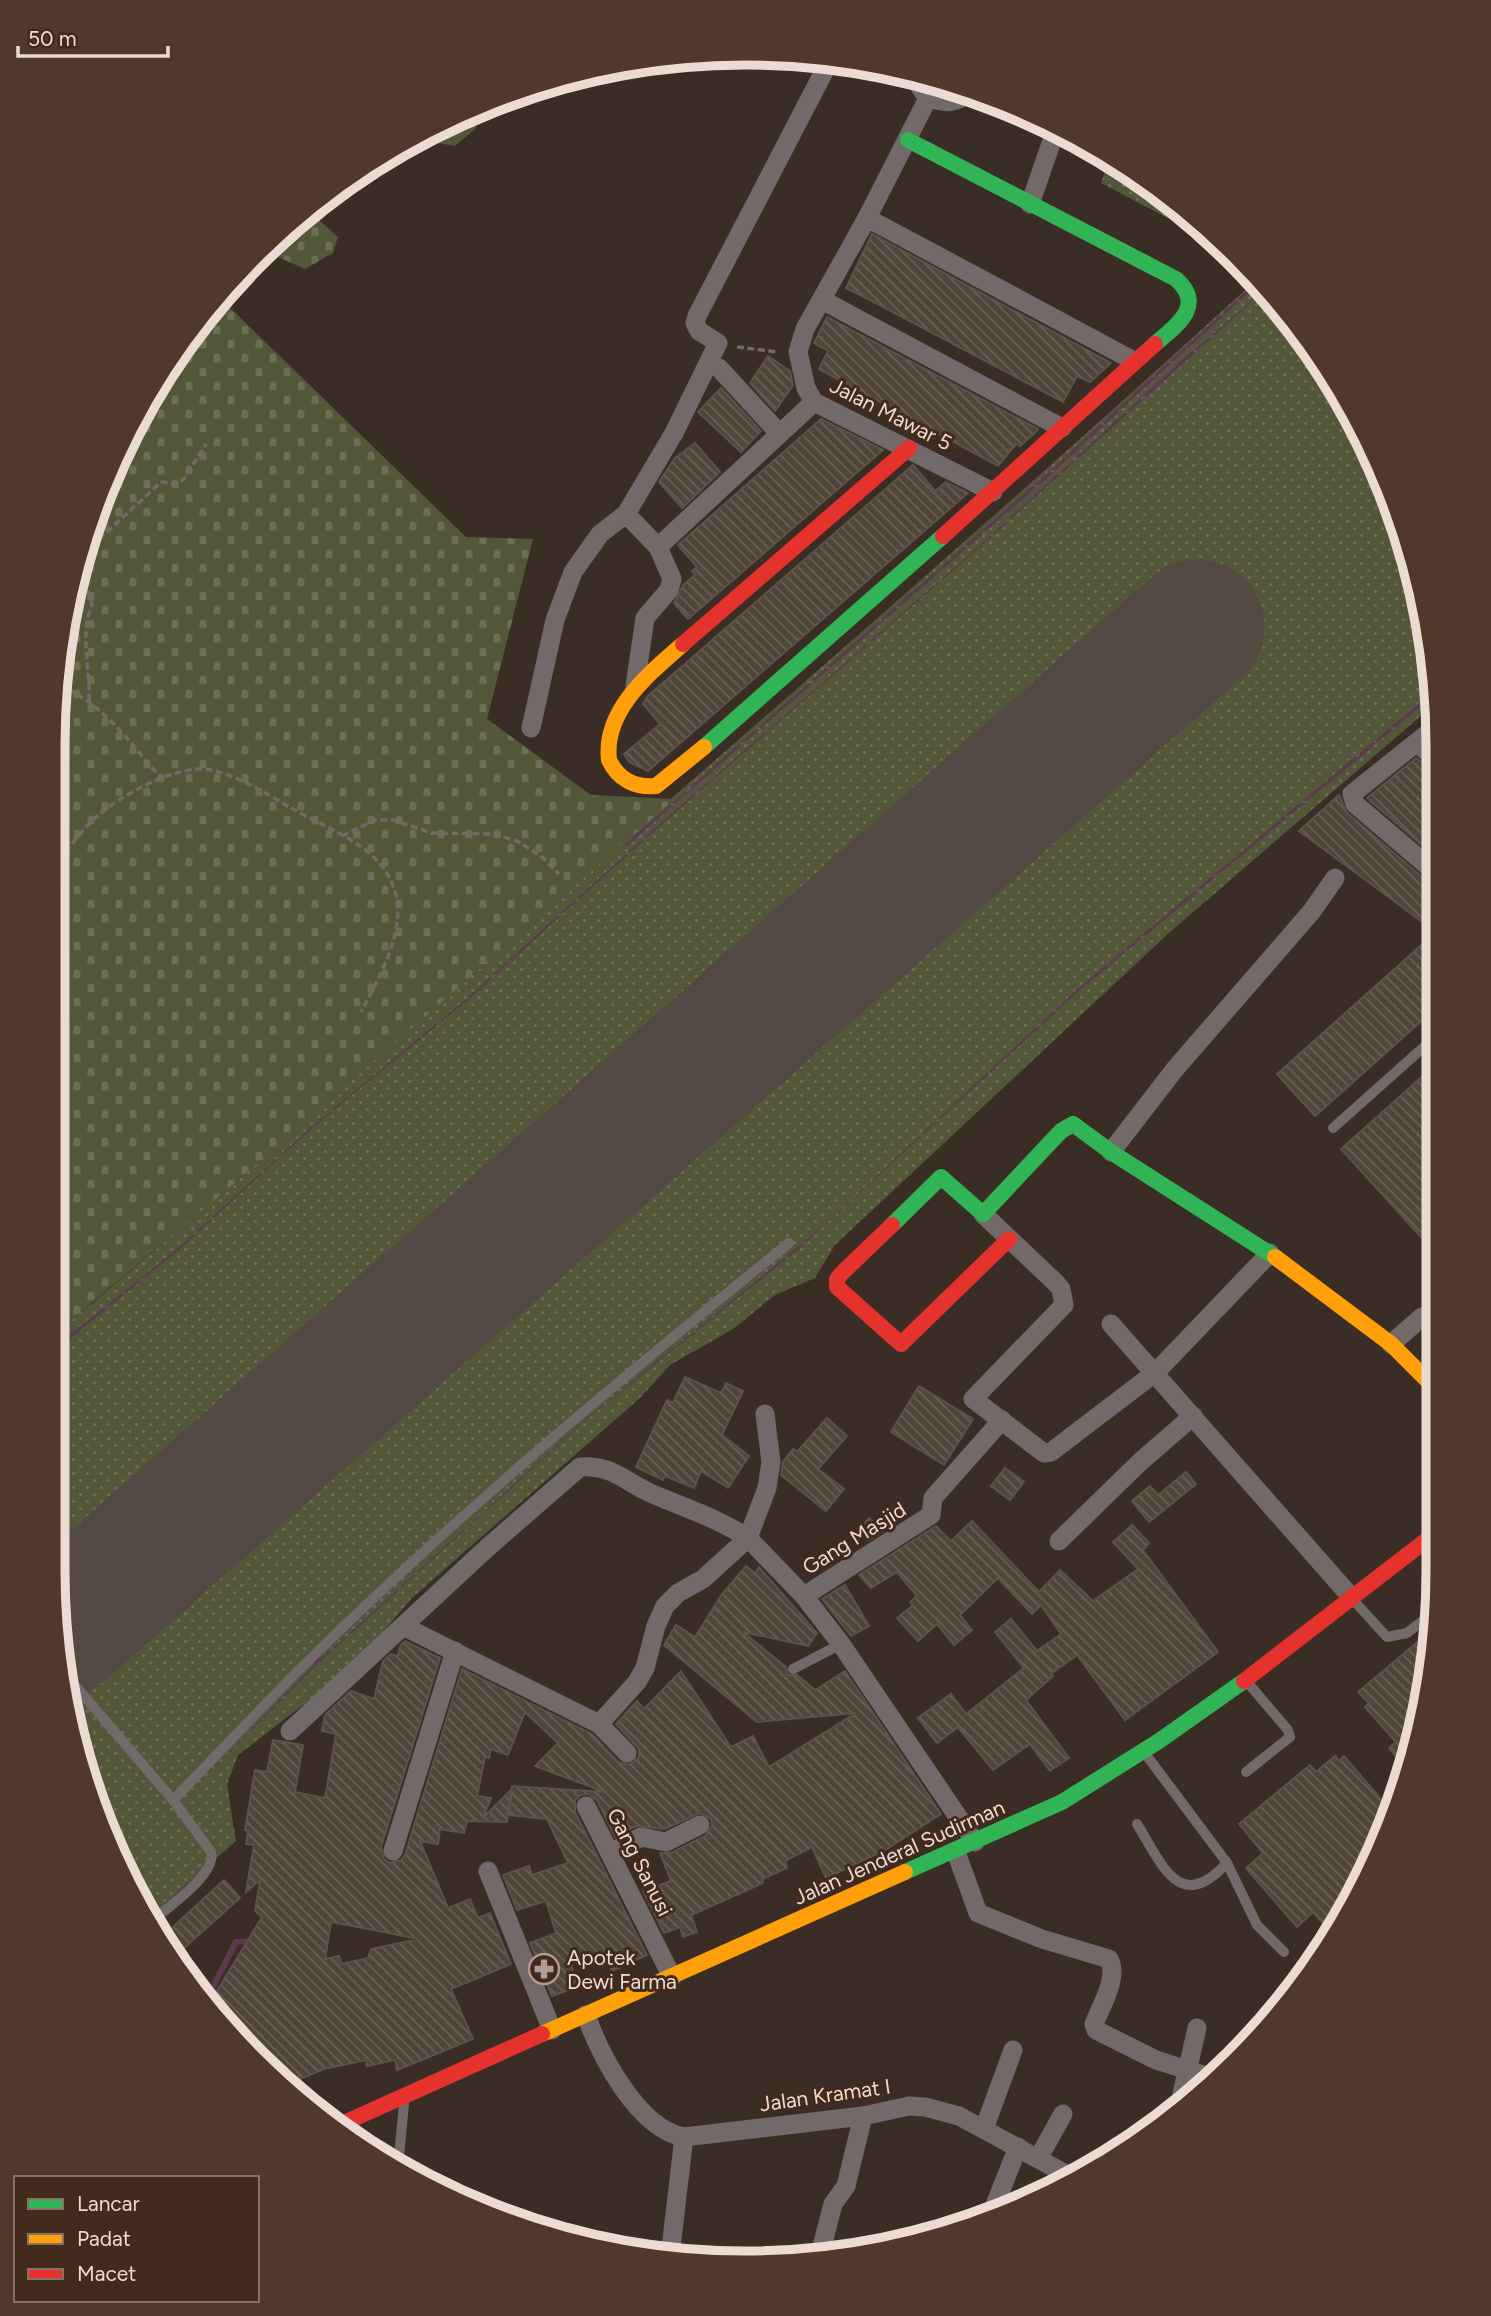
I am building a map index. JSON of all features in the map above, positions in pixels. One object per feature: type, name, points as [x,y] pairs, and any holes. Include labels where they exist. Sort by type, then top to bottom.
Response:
[{"type":"main road","points":[[908,140],[1185,286],[1189,307],[1184,318],[993,492],[658,786],[628,781],[609,763],[608,751],[635,686],[909,448]]},
{"type":"main road","points":[[1009,1239],[901,1344],[837,1287],[837,1279],[842,1273],[941,1177],[983,1214],[1067,1126],[1073,1124],[1111,1152],[1270,1253],[1391,1344],[1426,1376]]},
{"type":"main road","name":"Jalan Jenderal Sudirman","points":[[346,2122],[956,1852],[1062,1802],[1145,1753],[1246,1680],[1426,1540]]},
{"type":"street","points":[[531,728],[555,620],[573,572],[600,534],[626,514],[674,433],[718,343],[699,331],[695,323],[825,70]]},
{"type":"street","points":[[920,88],[928,98],[946,104],[959,99]]},
{"type":"street","points":[[798,352],[805,329],[867,218],[928,98]]},
{"type":"street","points":[[1030,204],[1053,138]]},
{"type":"street","points":[[867,218],[1134,361]]},
{"type":"street","points":[[822,300],[1062,428]]},
{"type":"street","name":"Jalan Mawar 5","points":[[798,352],[806,388],[814,402],[993,492]]},
{"type":"street","points":[[719,368],[779,433]]},
{"type":"street","points":[[658,547],[814,402]]},
{"type":"street","points":[[626,514],[658,547],[668,566],[672,584],[645,618],[635,686]]},
{"type":"street","points":[[1426,736],[1352,794],[1355,804],[1426,864]]},
{"type":"street","points":[[1417,743],[1426,751]]},
{"type":"street","points":[[1111,1152],[1175,1069],[1312,911],[1335,878]]},
{"type":"street","points":[[983,1214],[1061,1289],[1064,1305],[973,1399],[1041,1452],[1051,1452],[1156,1372],[1270,1253]]},
{"type":"street","points":[[1391,1344],[1422,1317]]},
{"type":"street","points":[[1111,1324],[1352,1598]]},
{"type":"street","points":[[599,1724],[637,1682],[665,1606],[678,1593],[702,1579],[748,1538],[767,1488],[771,1462],[765,1414]]},
{"type":"street","points":[[1059,1541],[1140,1462],[1193,1416]]},
{"type":"street","name":"Gang Masjid","points":[[804,1596],[931,1515],[933,1498],[1002,1420]]},
{"type":"street","points":[[289,1731],[486,1548],[580,1468],[606,1468],[621,1474],[652,1494],[694,1508],[748,1538],[804,1596],[841,1644],[975,1842]]},
{"type":"street","points":[[403,1626],[599,1724],[627,1754]]},
{"type":"street","points":[[393,1851],[455,1651]]},
{"type":"street","name":"Gang Sanusi","points":[[586,1806],[612,1852],[672,1977]]},
{"type":"street","points":[[612,1852],[641,1838],[666,1842],[700,1825]]},
{"type":"street","points":[[956,1852],[978,1913],[1042,1939],[1110,1959],[1112,1976],[1094,2024],[1096,2030],[1156,2060],[1202,2075]]},
{"type":"street","points":[[488,1871],[552,2030]]},
{"type":"street","points":[[586,2015],[597,2046],[619,2084],[657,2125],[674,2136],[684,2137],[671,2247]]},
{"type":"street","points":[[1183,2092],[1197,2028]]},
{"type":"street","points":[[984,2129],[1013,2050]]},
{"type":"street","name":"Jalan Kramat I","points":[[684,2137],[925,2106],[959,2116],[1064,2172]]},
{"type":"street","points":[[1039,2157],[1063,2114]]},
{"type":"street","points":[[822,2246],[833,2204],[846,2186],[863,2116]]},
{"type":"street","points":[[996,2203],[1018,2147]]},
{"type":"lane","points":[[1333,1128],[1426,1046]]},
{"type":"lane","points":[[173,1800],[299,1670],[565,1427],[789,1243]]},
{"type":"lane","points":[[1352,1598],[1387,1637],[1407,1633],[1424,1620]]},
{"type":"lane","points":[[793,1670],[841,1644]]},
{"type":"lane","points":[[1246,1680],[1289,1730],[1290,1737],[1246,1772]]},
{"type":"lane","points":[[75,1686],[202,1836],[212,1860],[201,1878],[159,1915]]},
{"type":"lane","points":[[1145,1753],[1227,1863],[1256,1925],[1284,1952]]},
{"type":"lane","points":[[1137,1824],[1165,1869],[1184,1885],[1197,1886],[1210,1881],[1227,1863]]},
{"type":"lane","points":[[399,2156],[404,2096]]},
{"type":"path","points":[[718,343],[766,352],[798,352]]},
{"type":"path","points":[[96,542],[161,482],[177,484],[184,479],[206,444]]},
{"type":"path","points":[[85,583],[92,605],[86,620],[91,675],[89,701]]},
{"type":"path","points":[[67,689],[79,693],[113,723],[160,778]]},
{"type":"path","points":[[65,851],[86,827],[111,807],[160,778],[200,769],[245,782],[368,852],[391,877],[400,918],[382,971],[361,1012]]},
{"type":"path","points":[[341,836],[375,820],[394,820],[431,833],[494,834],[517,841],[541,856],[559,874]]},
{"type":"green space","points":[[478,120],[475,129],[455,146],[431,142]]},
{"type":"green space","points":[[1106,168],[1171,214],[1160,214],[1101,183]]},
{"type":"green space","points":[[1160,214],[1171,214],[1189,229]]},
{"type":"green space","points":[[317,217],[338,237],[333,253],[305,269],[274,255]]},
{"type":"green space","points":[[1248,287],[1286,331],[1312,367],[1356,444],[1374,485],[1403,569],[1413,613],[1425,712],[1170,932],[835,1245],[815,1278],[775,1295],[733,1329],[670,1365],[640,1398],[412,1598],[355,1665],[238,1755],[227,1784],[236,1841],[156,1911],[135,1872],[101,1789],[88,1747],[74,1679],[1226,661],[1168,593],[65,1565],[65,1325],[221,1193],[1065,452]]},
{"type":"green space","points":[[227,305],[466,537],[533,539],[487,719],[591,795],[674,799],[236,1182],[65,1325],[65,746],[71,657],[88,569],[101,527],[135,444],[179,367]]},
{"type":"water","points":[[1249,288],[1251,290],[1048,477],[626,847],[624,845],[1046,474]]},
{"type":"water","points":[[1257,297],[970,556],[650,835],[467,1001],[312,1128],[178,1251],[65,1342],[65,1338],[177,1249],[311,1127],[465,1000],[648,834],[969,555],[1184,358]]},
{"type":"water","points":[[1425,699],[1425,703],[1079,991],[800,1248],[586,1420],[318,1664],[181,1801],[314,1665],[313,1660],[325,1655],[586,1419],[822,1227],[1077,989]]},
{"type":"building","points":[[872,234],[1111,363],[1090,382],[1077,376],[1063,402],[846,288]]},
{"type":"building","points":[[827,317],[1038,429],[1037,431],[1020,446],[1016,444],[998,466],[819,369],[828,351],[814,343]]},
{"type":"building","points":[[768,356],[790,371],[793,385],[775,411],[750,383]]},
{"type":"building","points":[[721,388],[761,431],[741,452],[698,412]]},
{"type":"building","points":[[821,419],[883,450],[688,619],[674,603],[683,585],[695,575],[692,571],[697,567],[678,545]]},
{"type":"building","points":[[695,443],[720,472],[682,508],[659,482],[675,458]]},
{"type":"building","points":[[913,465],[935,491],[946,482],[968,493],[648,771],[629,762],[624,754],[660,724],[643,704],[648,696]]},
{"type":"building","points":[[1416,758],[1426,765],[1426,848],[1367,798]]},
{"type":"building","points":[[1339,795],[1347,813],[1426,880],[1426,925],[1299,831]]},
{"type":"building","points":[[1426,941],[1426,1017],[1315,1116],[1277,1074]]},
{"type":"building","points":[[1426,1073],[1426,1232],[1421,1237],[1341,1149]]},
{"type":"building","points":[[685,1377],[721,1393],[726,1383],[743,1391],[722,1435],[749,1456],[728,1488],[701,1471],[694,1488],[665,1476],[663,1480],[636,1467],[667,1400],[673,1403]]},
{"type":"building","points":[[919,1386],[973,1419],[944,1465],[891,1432]]},
{"type":"building","points":[[827,1418],[847,1436],[818,1469],[844,1489],[826,1511],[781,1475],[783,1462],[793,1449],[797,1452]]},
{"type":"building","points":[[1005,1468],[1024,1482],[1010,1500],[991,1486]]},
{"type":"building","points":[[1186,1472],[1196,1484],[1149,1522],[1132,1501],[1150,1486],[1158,1495]]},
{"type":"building","points":[[869,1518],[883,1531],[868,1541],[858,1532]]},
{"type":"building","points":[[972,1521],[1039,1592],[1060,1570],[1093,1601],[1138,1569],[1113,1542],[1132,1525],[1149,1543],[1143,1550],[1218,1652],[1125,1720],[1077,1655],[1051,1674],[1053,1676],[1026,1700],[1069,1758],[1050,1771],[1030,1744],[993,1770],[958,1727],[937,1743],[918,1718],[951,1694],[966,1714],[1024,1668],[995,1632],[1011,1619],[1037,1651],[1061,1634],[1041,1605],[1032,1614],[998,1578],[960,1615],[972,1630],[954,1645],[937,1624],[918,1641],[897,1618],[913,1605],[910,1602],[917,1596],[897,1572],[871,1588],[859,1575],[936,1526],[951,1541]]},
{"type":"building","points":[[746,1566],[755,1573],[759,1567],[817,1633],[808,1646],[743,1632],[786,1667],[788,1675],[797,1675],[815,1690],[845,1671],[941,1814],[885,1850],[826,1878],[812,1847],[785,1861],[787,1868],[762,1879],[763,1883],[691,1915],[697,1932],[683,1937],[680,1927],[664,1933],[643,1891],[671,1881],[660,1853],[671,1853],[705,1836],[712,1826],[711,1819],[700,1813],[664,1829],[636,1826],[615,1837],[597,1800],[587,1794],[581,1795],[575,1800],[575,1812],[647,1955],[612,1971],[604,1951],[571,1963],[577,1987],[552,1996],[530,1943],[556,1933],[546,1901],[517,1910],[503,1875],[529,1866],[532,1875],[568,1863],[547,1819],[509,1815],[512,1786],[605,1792],[535,1766],[558,1743],[525,1712],[508,1755],[491,1749],[489,1758],[485,1757],[477,1796],[491,1798],[483,1818],[511,1790],[507,1822],[467,1821],[464,1833],[440,1829],[438,1844],[420,1841],[448,1908],[470,1899],[478,1918],[490,1913],[511,1964],[451,1989],[473,2039],[397,2070],[395,2060],[367,2066],[366,2060],[293,2079],[264,2052],[214,1996],[262,1917],[255,1911],[260,1880],[246,1892],[254,1845],[246,1844],[248,1831],[245,1830],[255,1770],[267,1772],[273,1740],[303,1745],[295,1792],[325,1798],[336,1734],[322,1731],[325,1715],[351,1691],[374,1699],[383,1661],[391,1654],[398,1656],[400,1646],[405,1641],[440,1658],[381,1847],[384,1859],[390,1863],[401,1860],[405,1855],[462,1669],[592,1734],[618,1762],[629,1765],[639,1757],[639,1749],[616,1724],[637,1701],[644,1709],[681,1671],[731,1747],[753,1736],[769,1767],[856,1713],[757,1722],[664,1645],[676,1625],[695,1637],[722,1594]],"holes":[[[331,1922],[418,1939],[371,1949],[368,1958],[341,1964],[339,1956],[325,1959]]]},
{"type":"building","points":[[845,1585],[869,1626],[851,1636],[822,1599]]},
{"type":"building","points":[[1422,1638],[1413,1703],[1399,1760],[1389,1748],[1396,1742],[1365,1707],[1369,1703],[1358,1692]]},
{"type":"building","points":[[1335,1756],[1339,1761],[1344,1756],[1385,1803],[1356,1872],[1326,1927],[1313,1912],[1297,1927],[1246,1868],[1263,1853],[1239,1824],[1310,1765],[1316,1772]]},
{"type":"building","points":[[224,1880],[240,1898],[181,1951],[168,1931]]},
{"type":"waterway","points":[[210,1991],[236,1942],[255,1941]]},
{"type":"runway","points":[[67,1624],[1197,627]]},
{"type":"traffic: fast","points":[[908,140],[1176,279],[1185,289],[1188,307],[1179,323],[1155,344]]},
{"type":"traffic: fast","points":[[704,747],[943,536]]},
{"type":"traffic: fast","points":[[892,1225],[941,1177],[983,1214],[1061,1131],[1073,1124],[1111,1152],[1275,1257]]},
{"type":"traffic: fast","points":[[905,1872],[1062,1802],[1159,1741],[1244,1681]]},
{"type":"traffic: slow","points":[[683,644],[644,680],[621,709],[613,725],[609,760],[617,772],[628,781],[656,786],[704,747]]},
{"type":"traffic: slow","points":[[1275,1257],[1391,1344],[1426,1379]]},
{"type":"traffic: slow","points":[[542,2034],[905,1872]]},
{"type":"traffic: jam","points":[[943,536],[1155,344]]},
{"type":"traffic: jam","points":[[683,644],[909,448]]},
{"type":"traffic: jam","points":[[892,1225],[842,1273],[837,1279],[837,1287],[901,1344],[1009,1239]]},
{"type":"traffic: jam","points":[[1244,1681],[1426,1540]]},
{"type":"traffic: jam","points":[[346,2122],[542,2034]]},
{"type":"place","name":"Apotek Dewi Farma","points":[[544,1969]]}]
